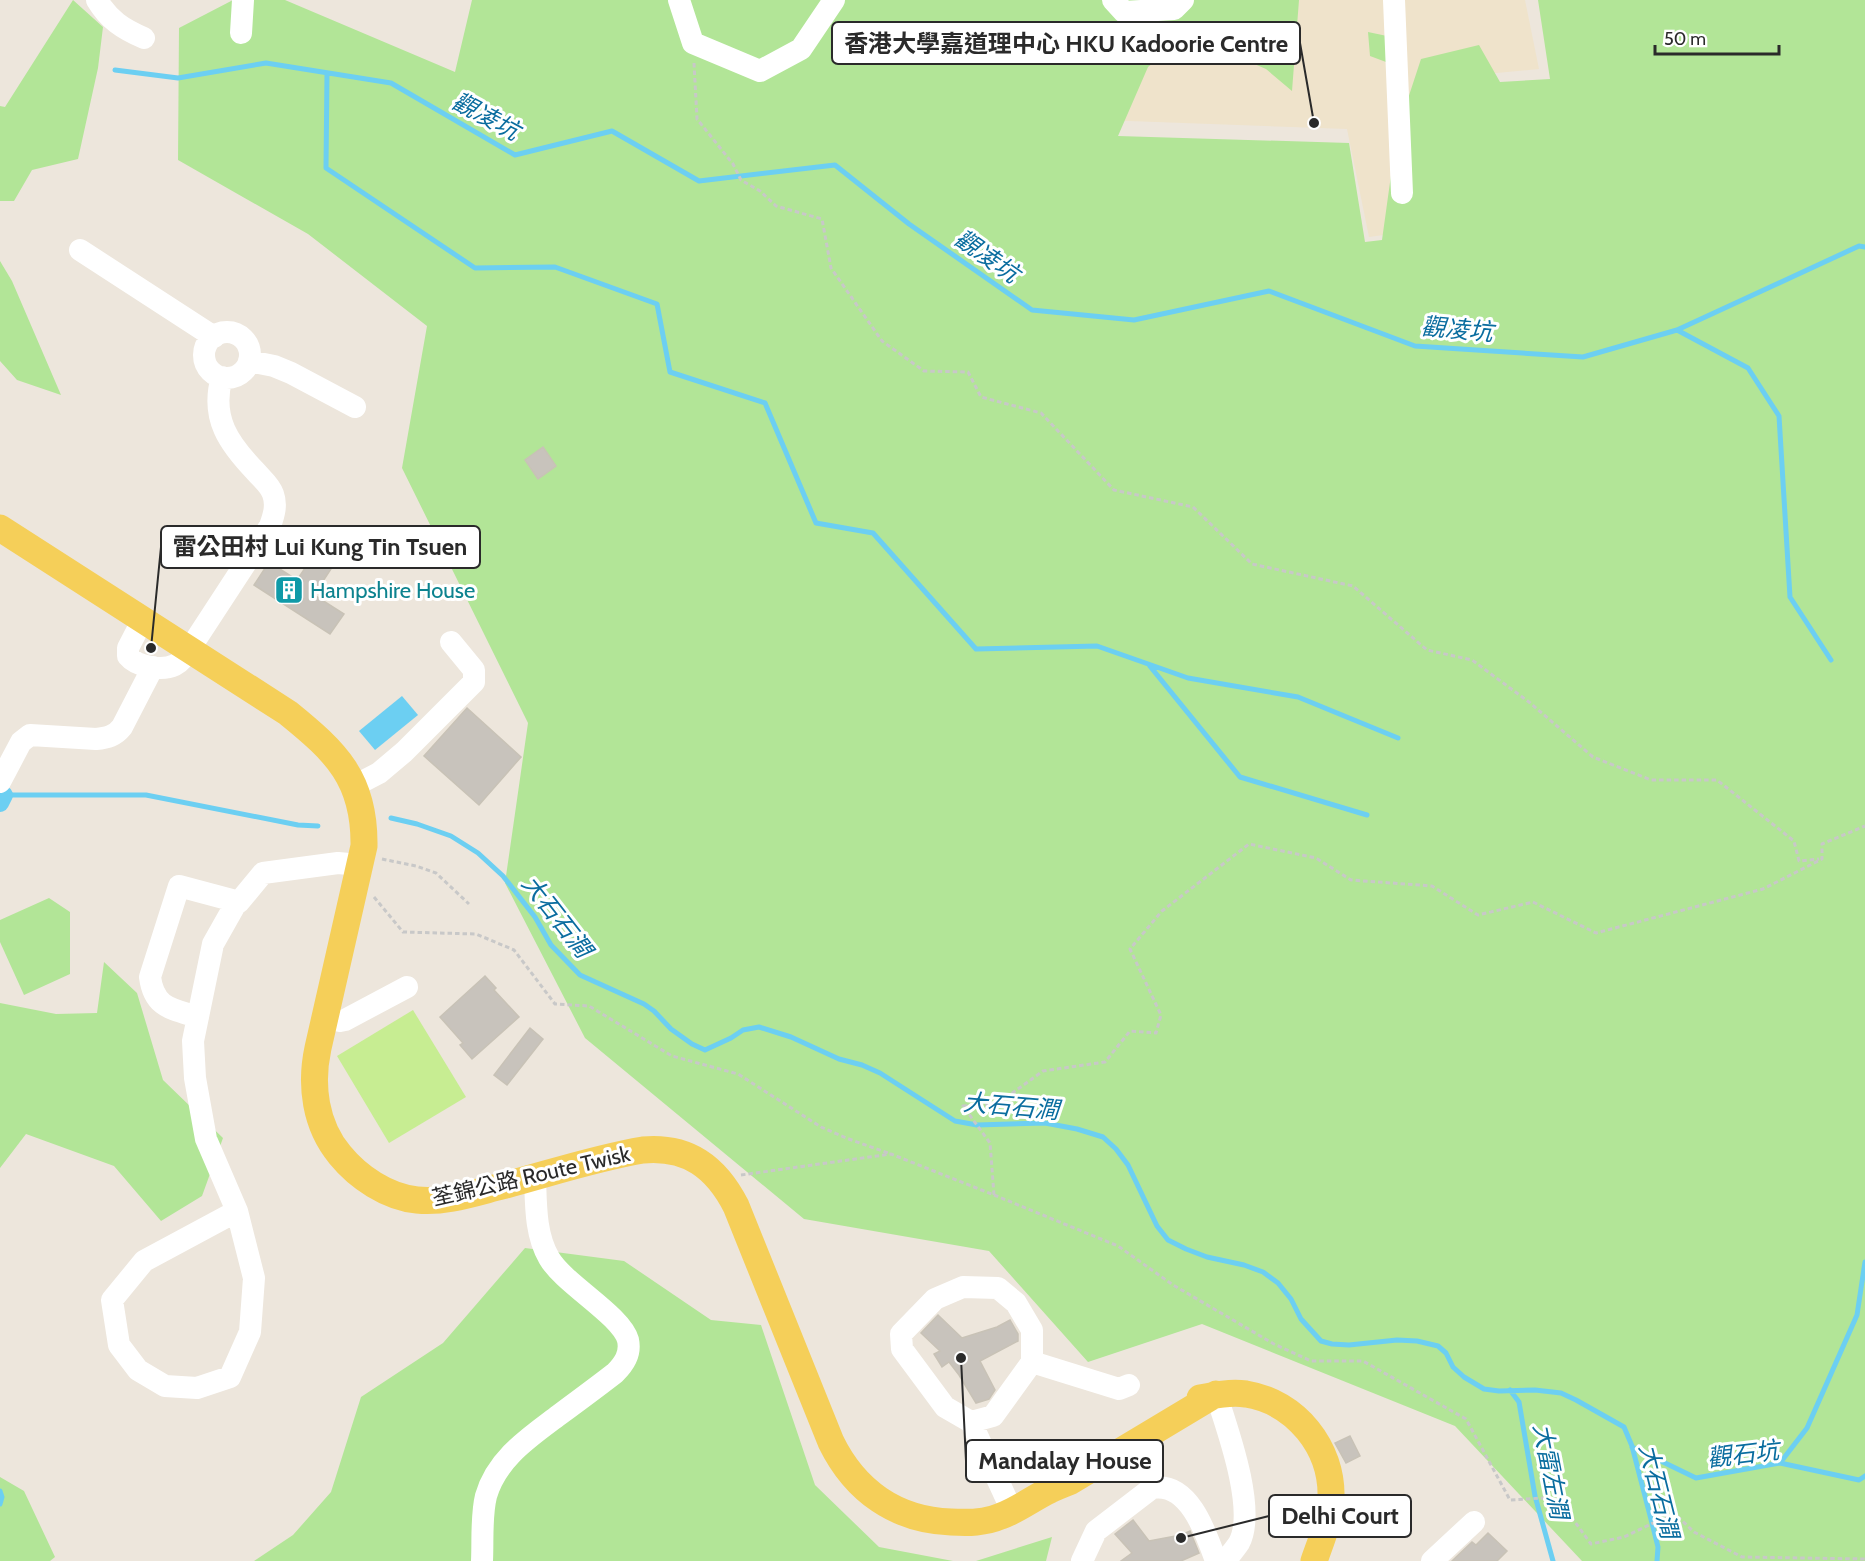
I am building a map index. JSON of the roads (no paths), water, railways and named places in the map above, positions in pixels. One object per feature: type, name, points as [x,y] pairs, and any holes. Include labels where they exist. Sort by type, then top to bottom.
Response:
[{"type":"main road","name":"荃錦公路 Route Twisk","points":[[0,528],[288,713],[338,759],[354,786],[363,823],[360,866],[314,1069],[316,1104],[327,1136],[335,1150],[355,1171],[390,1192],[418,1200],[453,1197],[616,1156],[655,1149],[683,1154],[706,1167],[719,1178],[740,1216],[831,1442],[842,1463],[871,1494],[891,1507],[927,1520],[966,1523],[986,1521],[1012,1511],[1049,1490],[1067,1474],[1184,1402],[1215,1394],[1244,1394],[1270,1401],[1295,1417],[1313,1436],[1319,1447],[1328,1471],[1331,1498],[1327,1523],[1314,1561]]},
{"type":"lane","points":[[97,0],[106,15],[129,32],[144,38]]},
{"type":"lane","points":[[241,33],[243,0]]},
{"type":"lane","points":[[679,0],[693,43],[760,71],[801,49],[834,0]]},
{"type":"lane","points":[[1113,0],[1124,12],[1174,9],[1183,0]]},
{"type":"lane","points":[[1394,0],[1402,193]]},
{"type":"lane","points":[[80,250],[214,337]]},
{"type":"lane","points":[[227,332],[240,336],[249,347],[249,361],[244,371],[229,378],[211,371],[205,360],[206,347],[214,337],[227,332]]},
{"type":"lane","points":[[249,361],[274,366],[291,373],[355,408]]},
{"type":"lane","points":[[142,621],[128,648],[128,656],[133,662],[153,667],[177,664],[189,650],[270,525],[275,508],[272,490],[235,451],[224,430],[219,411],[218,394],[222,377]]},
{"type":"lane","points":[[354,786],[379,773],[404,752],[474,682],[474,670],[451,642]]},
{"type":"lane","points":[[0,783],[21,742],[30,735],[96,739],[117,733],[153,667]]},
{"type":"lane","points":[[237,1211],[144,1261],[112,1300],[119,1345],[138,1370],[165,1386],[197,1388],[230,1377],[250,1332],[254,1278],[237,1211],[206,1139],[195,1078],[193,1041],[213,944],[235,905],[263,873],[338,863],[360,866]]},
{"type":"lane","points":[[198,1017],[167,1007],[158,1000],[150,983],[180,886],[239,903]]},
{"type":"lane","points":[[324,1018],[345,1020],[407,987]]},
{"type":"lane","points":[[482,1561],[484,1504],[500,1467],[527,1439],[615,1373],[624,1363],[628,1352],[627,1339],[619,1326],[558,1270],[548,1255],[538,1225],[535,1177]]},
{"type":"lane","points":[[971,1422],[993,1416],[1032,1362],[1032,1330],[1016,1303],[998,1288],[963,1287],[934,1299],[901,1334],[902,1349],[945,1407],[971,1422],[1012,1511]]},
{"type":"lane","points":[[1032,1362],[1119,1389],[1129,1385]]},
{"type":"lane","points":[[1215,1394],[1238,1469],[1244,1509],[1240,1541],[1225,1561]]},
{"type":"lane","points":[[1082,1561],[1096,1531],[1152,1488],[1161,1486],[1173,1490],[1185,1500],[1205,1532],[1216,1561]]},
{"type":"lane","points":[[1432,1561],[1474,1522]]},
{"type":"water","points":[[402,696],[418,715],[375,750],[359,731]]},
{"type":"waterway","name":"觀凌坑","points":[[115,70],[178,78],[266,63],[391,83],[515,155],[612,131],[699,181],[835,165],[909,224],[1032,310],[1134,320],[1269,291],[1415,346],[1583,357],[1677,330],[1859,246],[1865,247]]},
{"type":"waterway","points":[[327,73],[326,168],[475,268],[555,267],[657,304],[670,372],[765,403],[816,523],[873,533],[976,649],[1097,646],[1188,678],[1298,697],[1398,738]]},
{"type":"waterway","points":[[1677,330],[1748,368],[1779,416],[1790,597],[1831,660]]},
{"type":"waterway","points":[[1149,665],[1240,777],[1367,815]]},
{"type":"waterway","points":[[0,795],[146,795],[298,825],[318,826]]},
{"type":"waterway","points":[[0,803],[4,795]]},
{"type":"waterway","name":"大石石澗","points":[[391,818],[451,836],[478,853],[503,876],[535,917],[551,945],[580,975],[644,1004],[671,1029],[692,1044],[705,1050],[743,1030],[759,1027],[791,1037],[839,1059],[880,1073],[955,1121],[977,1125],[1045,1123],[1103,1137],[1128,1165],[1157,1226],[1168,1240],[1207,1257],[1244,1265],[1263,1272],[1278,1283],[1291,1299],[1301,1319],[1321,1341],[1349,1345],[1397,1340],[1417,1341],[1438,1346],[1446,1353],[1453,1367],[1484,1389],[1561,1393],[1624,1427],[1632,1446],[1658,1547],[1657,1561]]},
{"type":"waterway","points":[[1780,1463],[1807,1428],[1857,1315],[1865,1262]]},
{"type":"waterway","name":"大雷左澗","points":[[1510,1390],[1519,1402],[1535,1496],[1553,1561]]},
{"type":"waterway","name":"觀石坑","points":[[1632,1447],[1696,1478],[1780,1463],[1859,1480],[1865,1476]]},
{"type":"waterway","points":[[0,1491],[2,1497],[0,1504]]},
{"type":"place","name":"香港大學嘉道理中心 HKU Kadoorie Centre","points":[[1314,123]]},
{"type":"place","name":"Hampshire House","points":[[289,590]]},
{"type":"place","name":"雷公田村 Lui Kung Tin Tsuen","points":[[151,648]]},
{"type":"place","name":"Mandalay House","points":[[961,1358]]},
{"type":"place","name":"Delhi Court","points":[[1181,1538]]}]
